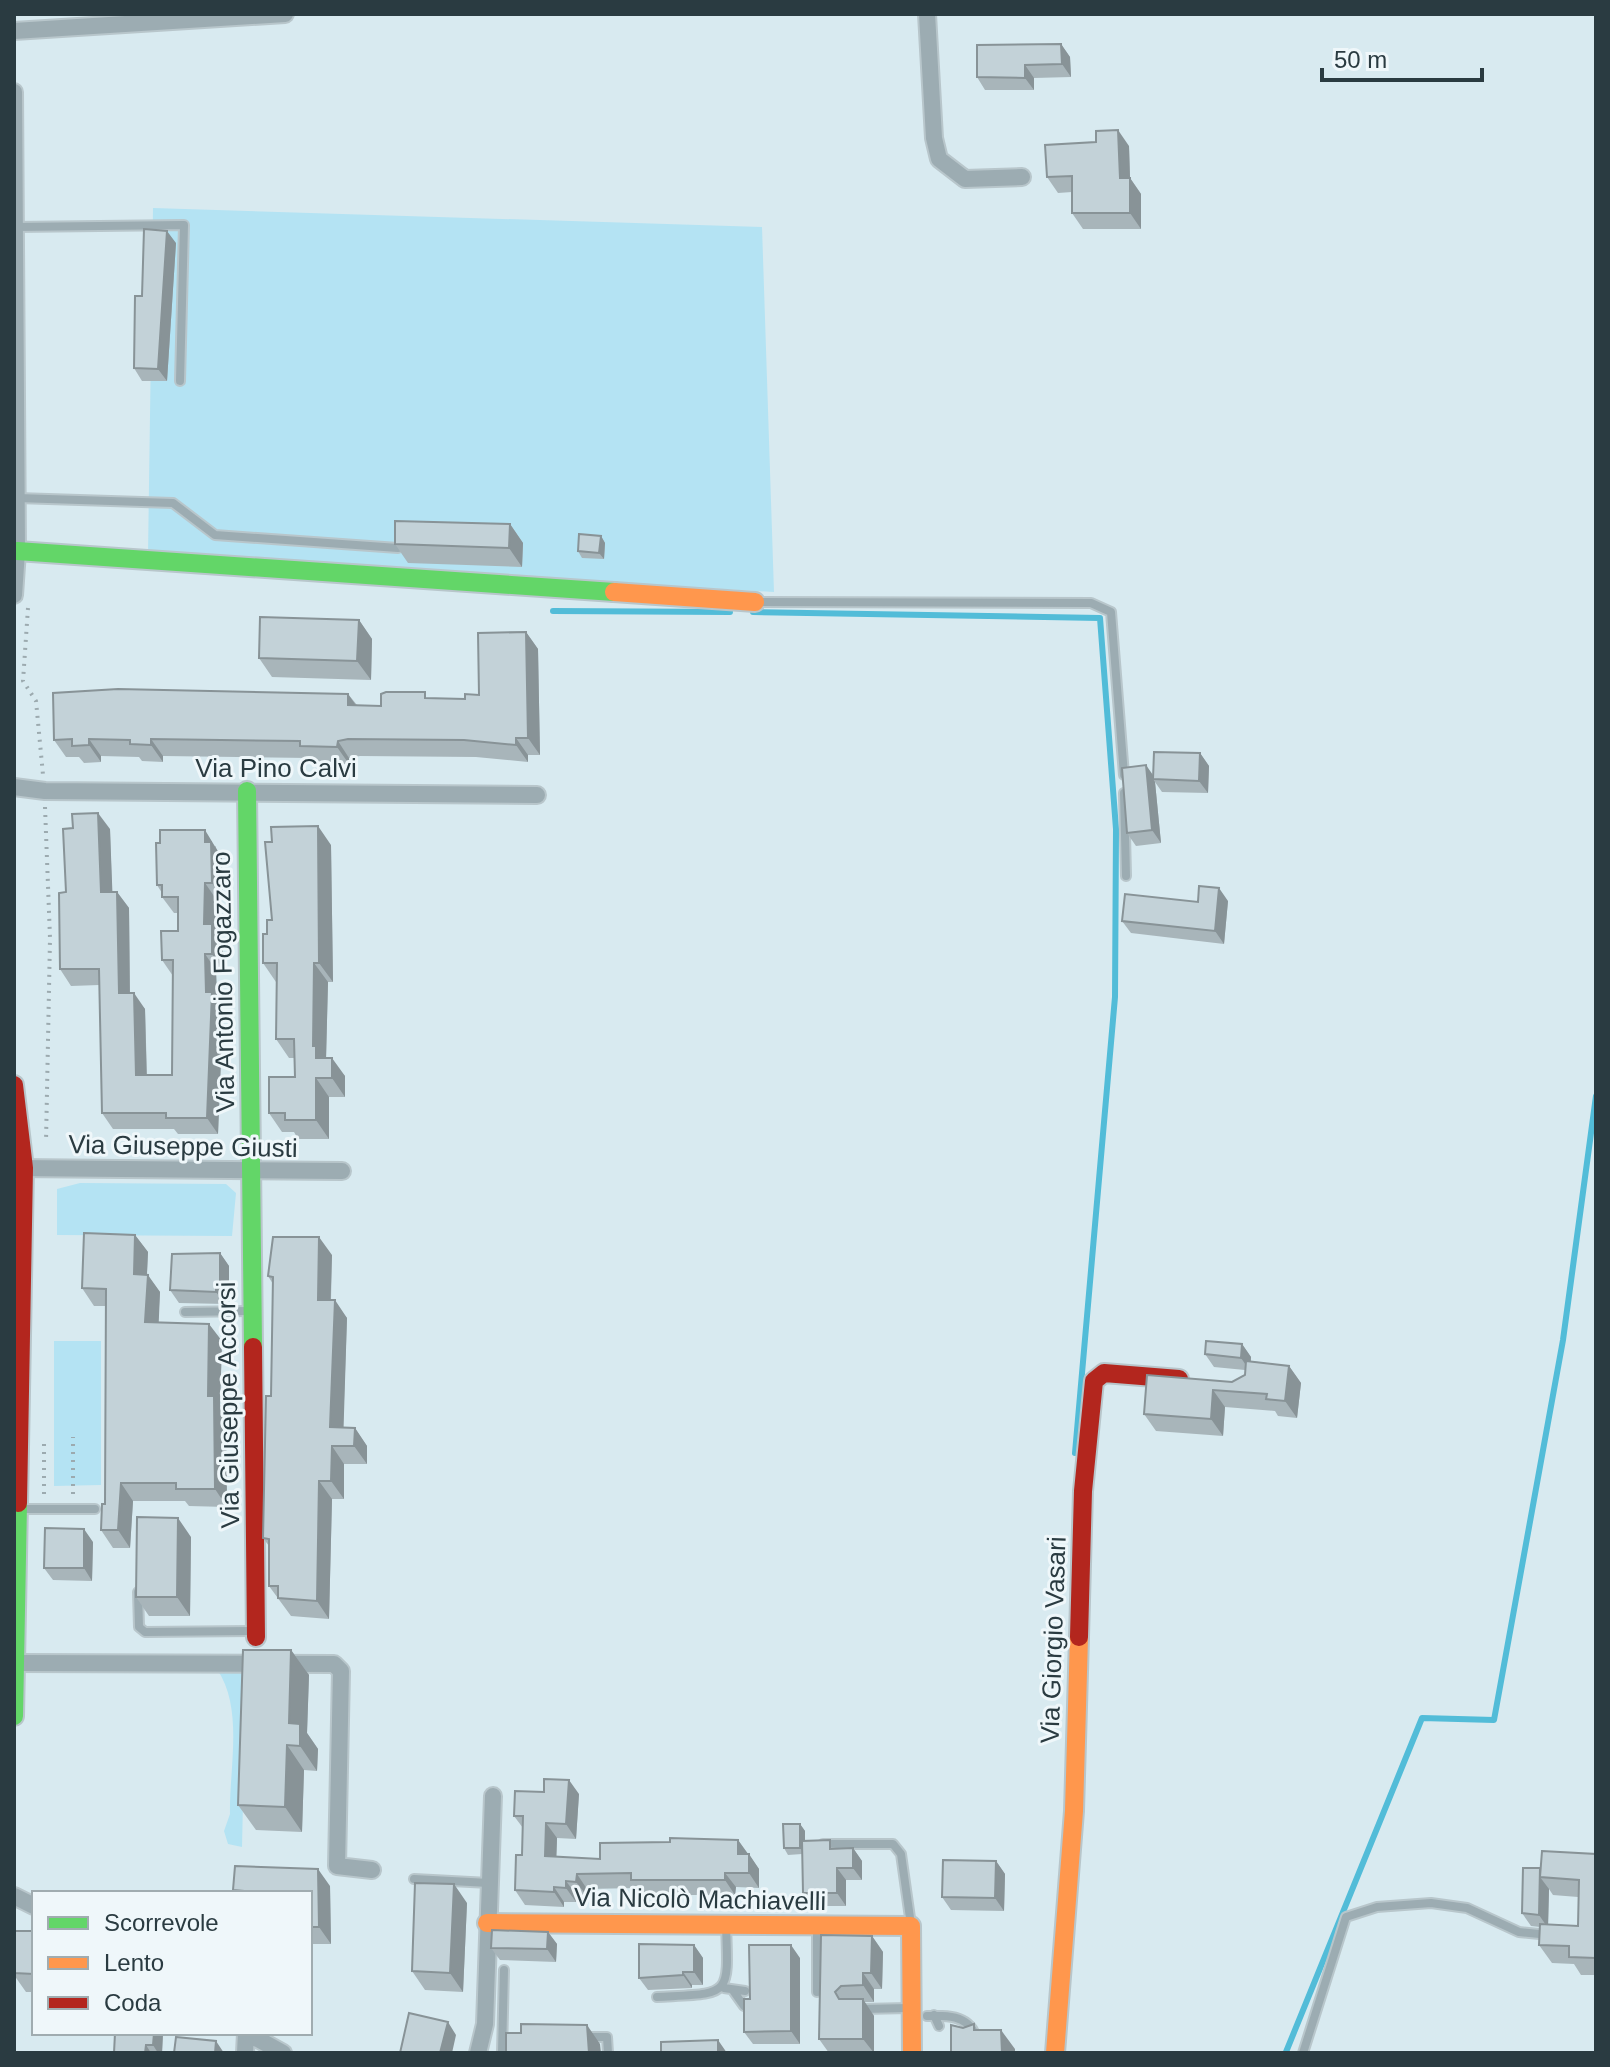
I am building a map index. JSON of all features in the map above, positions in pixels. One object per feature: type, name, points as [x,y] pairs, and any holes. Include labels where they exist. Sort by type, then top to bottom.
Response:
[{"type":"street","points":[[14,31],[285,14]]},
{"type":"street","points":[[927,14],[934,138],[939,159],[965,179],[1022,177]]},
{"type":"street","points":[[14,92],[17,551],[22,595]]},
{"type":"street","points":[[17,551],[755,602]]},
{"type":"street","name":"Via Pino Calvi","points":[[14,787],[45,791],[537,795]]},
{"type":"street","name":"Via Antonio Fogazzaro","points":[[247,791],[251,1172]]},
{"type":"street","points":[[14,1085],[19,1168],[20,1509],[14,1716]]},
{"type":"street","name":"Via Giuseppe Giusti","points":[[19,1168],[342,1171]]},
{"type":"street","name":"Via Giuseppe Accorsi","points":[[251,1172],[256,1634]]},
{"type":"street","name":"Via Giorgio Vasari","points":[[1055,2053],[1074,1811],[1083,1491],[1094,1381],[1104,1373],[1200,1380]]},
{"type":"street","points":[[16,1663],[334,1664],[341,1671],[337,1866],[372,1870]]},
{"type":"street","points":[[478,2053],[485,2024],[493,1796]]},
{"type":"street","points":[[14,1896],[32,1905]]},
{"type":"street","name":"Via Nicolò Machiavelli","points":[[487,1923],[911,1926]]},
{"type":"street","points":[[911,1926],[921,2014],[912,2053]]},
{"type":"street","points":[[250,2035],[283,2053]]},
{"type":"lane","points":[[15,227],[184,225],[180,381]]},
{"type":"lane","points":[[17,498],[173,503],[215,535],[398,548]]},
{"type":"lane","points":[[755,602],[1091,603],[1111,612],[1123,743],[1126,876]]},
{"type":"lane","points":[[185,1312],[253,1311]]},
{"type":"lane","points":[[20,1509],[95,1509]]},
{"type":"lane","points":[[138,1584],[139,1627],[145,1632],[256,1634]]},
{"type":"lane","points":[[814,1844],[893,1844],[901,1854],[911,1926]]},
{"type":"lane","points":[[414,1879],[489,1883]]},
{"type":"lane","points":[[1303,2053],[1346,1917],[1377,1907],[1431,1903],[1467,1908],[1519,1932],[1550,1935]]},
{"type":"lane","points":[[657,1997],[712,1994],[724,1988],[728,1978],[726,1925]]},
{"type":"lane","points":[[817,1926],[817,1992]]},
{"type":"lane","points":[[502,2053],[504,1970]]},
{"type":"lane","points":[[724,1988],[734,1992],[745,1991]]},
{"type":"lane","points":[[734,1992],[744,2006]]},
{"type":"lane","points":[[853,2009],[964,2021],[972,2028],[976,2040]]},
{"type":"lane","points":[[921,2014],[939,2026]]},
{"type":"lane","points":[[502,2036],[517,2036]]},
{"type":"lane","points":[[577,2036],[607,2037],[608,2053]]},
{"type":"path","points":[[22,595],[23,681],[36,701],[45,791],[50,938],[45,1169]]},
{"type":"path","points":[[73,1437],[73,1509]]},
{"type":"shaded area","points":[[153,208],[762,227],[774,592],[148,555]]},
{"type":"shaded area","points":[[80,1183],[226,1184],[236,1193],[232,1236],[57,1235],[57,1189]]},
{"type":"shaded area","points":[[54,1341],[101,1341],[101,1485],[54,1486]]},
{"type":"shaded area","points":[[217,1669],[246,1669],[242,1847],[228,1844],[224,1831],[230,1814],[233,1720],[225,1685]]},
{"type":"building","points":[[1061,44],[1062,64],[1025,65],[1025,78],[977,77],[977,45]]},
{"type":"building","points":[[1118,130],[1120,178],[1130,178],[1130,213],[1072,213],[1072,176],[1047,177],[1045,145],[1096,142],[1096,131]]},
{"type":"building","points":[[144,229],[167,231],[158,369],[134,368],[135,296],[142,296]]},
{"type":"building","points":[[395,521],[510,524],[509,548],[395,544]]},
{"type":"building","points":[[579,534],[601,536],[599,553],[578,551]]},
{"type":"building","points":[[260,617],[359,620],[357,661],[259,658]]},
{"type":"building","points":[[526,632],[528,738],[516,738],[516,745],[464,740],[348,739],[338,741],[337,747],[300,746],[300,741],[151,739],[151,745],[130,744],[130,740],[89,739],[89,745],[72,746],[72,739],[54,740],[53,693],[118,689],[348,694],[348,705],[381,706],[381,694],[386,692],[425,692],[425,698],[465,699],[465,694],[479,695],[478,633]]},
{"type":"building","points":[[1154,752],[1200,753],[1199,781],[1153,779]]},
{"type":"building","points":[[1146,765],[1152,830],[1127,833],[1122,768]]},
{"type":"building","points":[[98,813],[101,892],[117,892],[119,993],[134,993],[136,1075],[172,1075],[173,960],[162,960],[161,931],[178,931],[178,897],[162,897],[162,885],[157,885],[156,843],[160,843],[160,830],[205,830],[205,842],[211,842],[212,883],[205,883],[204,924],[212,924],[212,954],[205,954],[206,992],[212,992],[207,1118],[166,1118],[166,1113],[102,1113],[99,969],[60,969],[59,893],[66,892],[63,829],[73,828],[72,814]]},
{"type":"building","points":[[318,826],[319,963],[314,963],[313,1046],[316,1046],[316,1058],[332,1058],[332,1078],[316,1078],[316,1120],[285,1120],[285,1113],[269,1113],[269,1077],[295,1077],[294,1039],[276,1039],[277,963],[263,963],[263,934],[267,934],[267,920],[272,920],[265,842],[272,842],[271,827]]},
{"type":"building","points":[[1199,886],[1219,888],[1215,931],[1122,921],[1125,894],[1198,902]]},
{"type":"building","points":[[84,1233],[135,1235],[134,1274],[148,1275],[145,1322],[209,1324],[208,1396],[214,1396],[215,1489],[176,1489],[176,1483],[121,1483],[118,1530],[101,1530],[102,1504],[105,1504],[106,1289],[82,1288]]},
{"type":"building","points":[[273,1237],[319,1237],[318,1300],[335,1300],[330,1427],[355,1428],[354,1446],[332,1446],[331,1481],[319,1481],[317,1601],[278,1598],[278,1586],[269,1586],[269,1539],[263,1538],[266,1396],[271,1396],[273,1277],[268,1276]]},
{"type":"building","points":[[220,1253],[220,1282],[216,1282],[216,1292],[170,1290],[172,1254]]},
{"type":"building","points":[[1206,1341],[1242,1344],[1241,1358],[1205,1354]]},
{"type":"building","points":[[1246,1361],[1289,1366],[1285,1401],[1266,1399],[1267,1394],[1213,1390],[1211,1419],[1144,1414],[1147,1375],[1232,1382],[1245,1375]]},
{"type":"building","points":[[137,1517],[178,1518],[177,1597],[136,1597]]},
{"type":"building","points":[[45,1528],[84,1529],[84,1568],[44,1568]]},
{"type":"building","points":[[243,1650],[291,1650],[289,1723],[300,1724],[300,1746],[287,1745],[285,1807],[238,1805]]},
{"type":"building","points":[[544,1779],[569,1780],[566,1824],[546,1823],[545,1856],[600,1859],[600,1843],[670,1842],[670,1838],[738,1840],[738,1854],[749,1854],[749,1873],[725,1873],[725,1880],[631,1880],[631,1873],[577,1874],[576,1882],[566,1881],[566,1888],[554,1887],[554,1892],[515,1890],[516,1855],[522,1855],[523,1816],[514,1816],[515,1791],[544,1792]]},
{"type":"building","points":[[783,1824],[800,1824],[800,1848],[784,1848]]},
{"type":"building","points":[[830,1840],[830,1849],[853,1848],[853,1868],[837,1868],[837,1893],[803,1893],[802,1841]]},
{"type":"building","points":[[1542,1851],[1596,1854],[1596,1958],[1569,1957],[1569,1946],[1539,1945],[1540,1924],[1578,1926],[1579,1880],[1540,1877]]},
{"type":"building","points":[[943,1860],[996,1861],[995,1898],[942,1897]]},
{"type":"building","points":[[235,1866],[318,1869],[319,1927],[312,1927],[312,1891],[233,1890]]},
{"type":"building","points":[[1523,1868],[1540,1868],[1539,1915],[1522,1913]]},
{"type":"building","points":[[415,1883],[454,1884],[450,1973],[412,1971]]},
{"type":"building","points":[[492,1930],[548,1932],[547,1949],[491,1948]]},
{"type":"building","points":[[15,1931],[32,1931],[32,1974],[14,1973]]},
{"type":"building","points":[[821,1935],[872,1936],[871,1973],[863,1973],[863,1985],[841,1986],[835,1992],[839,1999],[863,1999],[863,2039],[819,2039]]},
{"type":"building","points":[[639,1944],[694,1945],[694,1972],[639,1978]]},
{"type":"building","points":[[749,1945],[791,1945],[791,2031],[744,2032],[744,1999],[750,1999]]},
{"type":"building","points":[[409,2013],[448,2022],[440,2053],[400,2053]]},
{"type":"building","points":[[521,2024],[587,2025],[589,2053],[506,2053],[506,2033],[521,2033]]},
{"type":"building","points":[[974,2024],[974,2030],[1001,2030],[1002,2053],[951,2053],[951,2025],[963,2028]]},
{"type":"building","points":[[115,2035],[154,2035],[153,2045],[146,2045],[145,2053],[114,2053]]},
{"type":"building","points":[[176,2037],[216,2041],[215,2053],[174,2053]]},
{"type":"building","points":[[718,2040],[718,2053],[661,2053],[661,2042]]},
{"type":"waterway","points":[[553,611],[730,612]]},
{"type":"waterway","points":[[753,612],[1100,618],[1116,829],[1115,997],[1075,1453]]},
{"type":"waterway","points":[[1286,2052],[1422,1718],[1494,1720],[1563,1340],[1596,1096]]},
{"type":"traffic: fast","points":[[17,551],[614,592]]},
{"type":"traffic: fast","points":[[247,791],[253,1347]]},
{"type":"traffic: fast","points":[[14,1716],[18,1503]]},
{"type":"traffic: slow","points":[[614,592],[755,602]]},
{"type":"traffic: slow","points":[[1055,2053],[1074,1811],[1079,1637]]},
{"type":"traffic: slow","points":[[487,1923],[911,1926],[912,2053]]},
{"type":"traffic: jam","points":[[14,1085],[24,1168],[18,1503]]},
{"type":"traffic: jam","points":[[253,1347],[256,1637]]},
{"type":"traffic: jam","points":[[1079,1637],[1083,1491],[1094,1381],[1104,1373],[1179,1379]]}]
